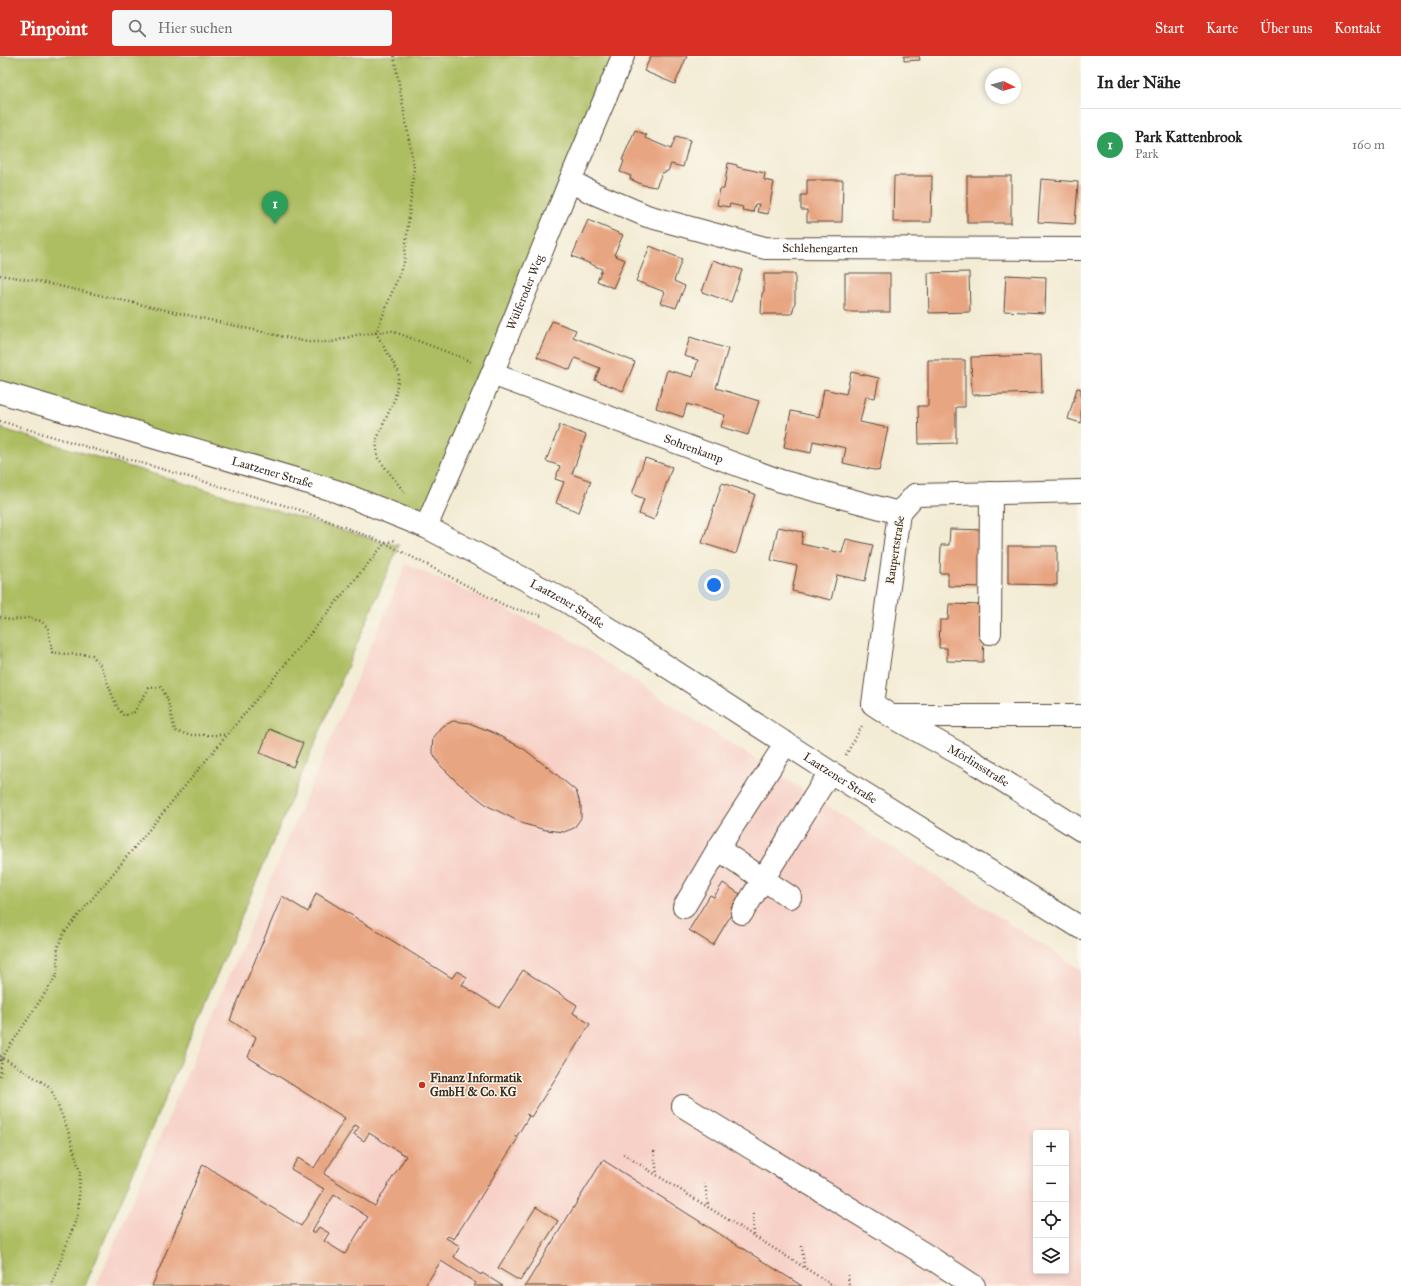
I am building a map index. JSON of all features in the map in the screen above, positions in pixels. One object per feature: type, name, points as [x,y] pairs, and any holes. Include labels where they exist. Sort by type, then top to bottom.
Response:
[{"type":"street","name":"Wülferoder Weg","points":[[426,527],[492,374],[570,181],[623,56]]},
{"type":"street","name":"Schlehengarten","points":[[570,181],[591,192],[647,216],[765,248],[1081,250]]},
{"type":"street","name":"Sohrenkamp","points":[[492,374],[781,481],[899,512]]},
{"type":"street","name":"Laatzener Straße","points":[[0,392],[336,491],[426,527],[566,601],[833,774],[1081,928]]},
{"type":"street","name":"Raupertstraße","points":[[882,710],[899,512],[915,495],[1081,491]]},
{"type":"street","points":[[990,633],[992,493]]},
{"type":"street","points":[[882,710],[1081,716]]},
{"type":"street","name":"Mörlinsstraße","points":[[882,710],[969,759],[1081,830]]},
{"type":"street","points":[[684,906],[718,849],[786,744]]},
{"type":"street","points":[[742,913],[763,878],[833,774]]},
{"type":"street","points":[[718,849],[790,897]]},
{"type":"street","points":[[683,1106],[974,1286]]},
{"type":"path","points":[[376,333],[404,262],[414,168],[394,56]]},
{"type":"path","points":[[0,275],[37,281],[307,342],[332,342],[356,335],[392,331],[463,358]]},
{"type":"path","points":[[376,333],[399,373],[395,398],[376,441],[378,458],[400,485],[407,497]]},
{"type":"path","points":[[0,421],[300,510],[385,544],[508,607],[553,619],[566,601]]},
{"type":"path","points":[[0,1061],[1,1057],[57,975],[58,947],[64,933],[385,544],[426,527]]},
{"type":"path","points":[[0,617],[11,620],[28,618],[42,621],[48,628],[52,652],[60,654],[92,655],[101,666],[117,707],[124,716],[134,712],[150,688],[161,687],[167,698],[175,730],[189,736],[227,735]]},
{"type":"path","points":[[833,774],[882,710]]},
{"type":"path","points":[[0,1076],[1,1057]]},
{"type":"path","points":[[1,1057],[50,1087],[68,1130],[80,1172],[78,1214],[51,1286]]},
{"type":"path","points":[[654,1151],[657,1175]]},
{"type":"path","points":[[624,1154],[834,1286]]},
{"type":"path","points":[[704,1183],[708,1207]]},
{"type":"path","points":[[753,1214],[754,1236]]},
{"type":"path","points":[[802,1246],[804,1268]]},
{"type":"path","points":[[848,1275],[848,1286]]},
{"type":"shaded area","points":[[406,564],[565,636],[1081,970],[1081,1286],[96,1286]]},
{"type":"green space","points":[[0,56],[618,56],[426,527],[0,392]]},
{"type":"green space","points":[[0,428],[385,543],[399,545],[85,1286],[0,1286]]},
{"type":"building","points":[[651,56],[687,56],[675,84],[644,71]]},
{"type":"building","points":[[904,56],[919,56],[920,60],[904,61]]},
{"type":"building","points":[[635,130],[646,135],[645,138],[671,149],[676,136],[690,140],[683,167],[671,164],[668,171],[662,173],[656,187],[643,185],[630,179],[631,176],[620,172],[624,161],[622,160]]},
{"type":"building","points":[[728,163],[737,165],[737,167],[765,173],[764,180],[774,182],[768,214],[757,212],[759,204],[755,204],[753,212],[742,210],[743,207],[730,204],[729,207],[717,205],[720,189],[724,189]]},
{"type":"building","points":[[894,176],[932,176],[931,222],[893,222]]},
{"type":"building","points":[[967,176],[1011,176],[1011,223],[967,223]]},
{"type":"building","points":[[1041,179],[1078,182],[1075,224],[1038,222]]},
{"type":"building","points":[[807,180],[843,180],[842,222],[807,222],[807,210],[801,210],[801,195],[807,195]]},
{"type":"building","points":[[588,220],[623,235],[614,255],[625,260],[613,288],[597,281],[602,269],[572,256]]},
{"type":"building","points":[[650,246],[682,259],[674,281],[685,286],[676,308],[660,303],[665,292],[636,281]]},
{"type":"building","points":[[713,260],[742,270],[731,302],[702,292]]},
{"type":"building","points":[[969,272],[970,312],[929,313],[928,273]]},
{"type":"building","points":[[845,273],[890,273],[890,312],[845,312]]},
{"type":"building","points":[[764,274],[795,274],[795,302],[792,314],[761,314],[762,294],[764,291]]},
{"type":"building","points":[[1006,275],[1046,277],[1045,313],[1004,311]]},
{"type":"building","points":[[552,321],[576,330],[573,337],[635,362],[623,391],[595,380],[600,368],[575,358],[570,370],[537,357]]},
{"type":"building","points":[[690,337],[728,349],[716,388],[759,401],[748,435],[721,427],[725,415],[687,404],[683,417],[656,408],[667,370],[693,377],[698,360],[684,356]]},
{"type":"building","points":[[1041,355],[1042,393],[972,395],[971,357]]},
{"type":"building","points":[[928,360],[965,360],[965,407],[956,407],[956,443],[919,444],[918,406],[928,406]]},
{"type":"building","points":[[851,372],[879,378],[875,398],[866,396],[860,422],[888,428],[879,471],[843,463],[846,448],[813,441],[811,453],[784,447],[791,411],[819,417],[824,389],[846,394]]},
{"type":"building","points":[[1077,388],[1081,389],[1081,423],[1068,419]]},
{"type":"building","points":[[560,425],[586,435],[572,474],[591,481],[579,512],[556,503],[564,482],[555,479],[560,466],[546,461]]},
{"type":"building","points":[[645,458],[672,467],[654,520],[639,514],[644,499],[632,494]]},
{"type":"building","points":[[722,483],[755,494],[736,554],[702,543]]},
{"type":"building","points":[[778,527],[803,532],[801,544],[842,553],[846,539],[873,545],[865,581],[837,575],[831,600],[792,591],[797,566],[771,560]]},
{"type":"building","points":[[950,529],[986,530],[984,587],[948,586],[948,573],[940,573],[941,545],[949,545]]},
{"type":"building","points":[[1008,546],[1057,546],[1057,585],[1008,584]]},
{"type":"building","points":[[949,604],[985,605],[983,662],[947,661],[947,648],[939,648],[940,620],[948,620]]},
{"type":"building","points":[[453,721],[469,723],[492,732],[524,749],[576,791],[581,806],[581,818],[574,828],[564,832],[546,830],[524,824],[488,806],[457,782],[439,764],[432,751],[433,737],[441,727]]},
{"type":"building","points":[[269,729],[303,743],[293,767],[260,753]]},
{"type":"building","points":[[723,883],[740,894],[731,908],[734,910],[713,945],[689,930],[710,895],[714,897]]},
{"type":"building","name":"Finanz Informatik GmbH & Co. KG","points":[[316,893],[452,978],[457,971],[467,977],[462,985],[499,1008],[523,970],[577,1005],[573,1013],[590,1024],[531,1117],[527,1114],[529,1116],[517,1136],[514,1136],[518,1138],[454,1239],[448,1236],[446,1238],[460,1246],[454,1257],[481,1275],[482,1273],[503,1286],[474,1286],[476,1283],[441,1261],[425,1286],[152,1286],[203,1164],[301,1226],[324,1189],[291,1169],[298,1158],[314,1168],[345,1118],[248,1057],[256,1037],[230,1020],[282,896],[308,912]],"holes":[[[355,1125],[359,1127],[354,1134],[364,1141],[369,1133],[406,1156],[375,1206],[324,1174]],[[334,1195],[368,1217],[345,1254],[324,1241],[329,1233],[319,1227],[314,1234],[311,1232]]]},
{"type":"building","points":[[603,1160],[688,1214],[802,1286],[525,1286]]},
{"type":"building","points":[[536,1207],[558,1221],[520,1281],[498,1268]]},
{"type":"place","name":"Park Kattenbrook","points":[[275,224]]},
{"type":"place","name":"Finanz Informatik GmbH & Co. KG","points":[[422,1085]]}]
